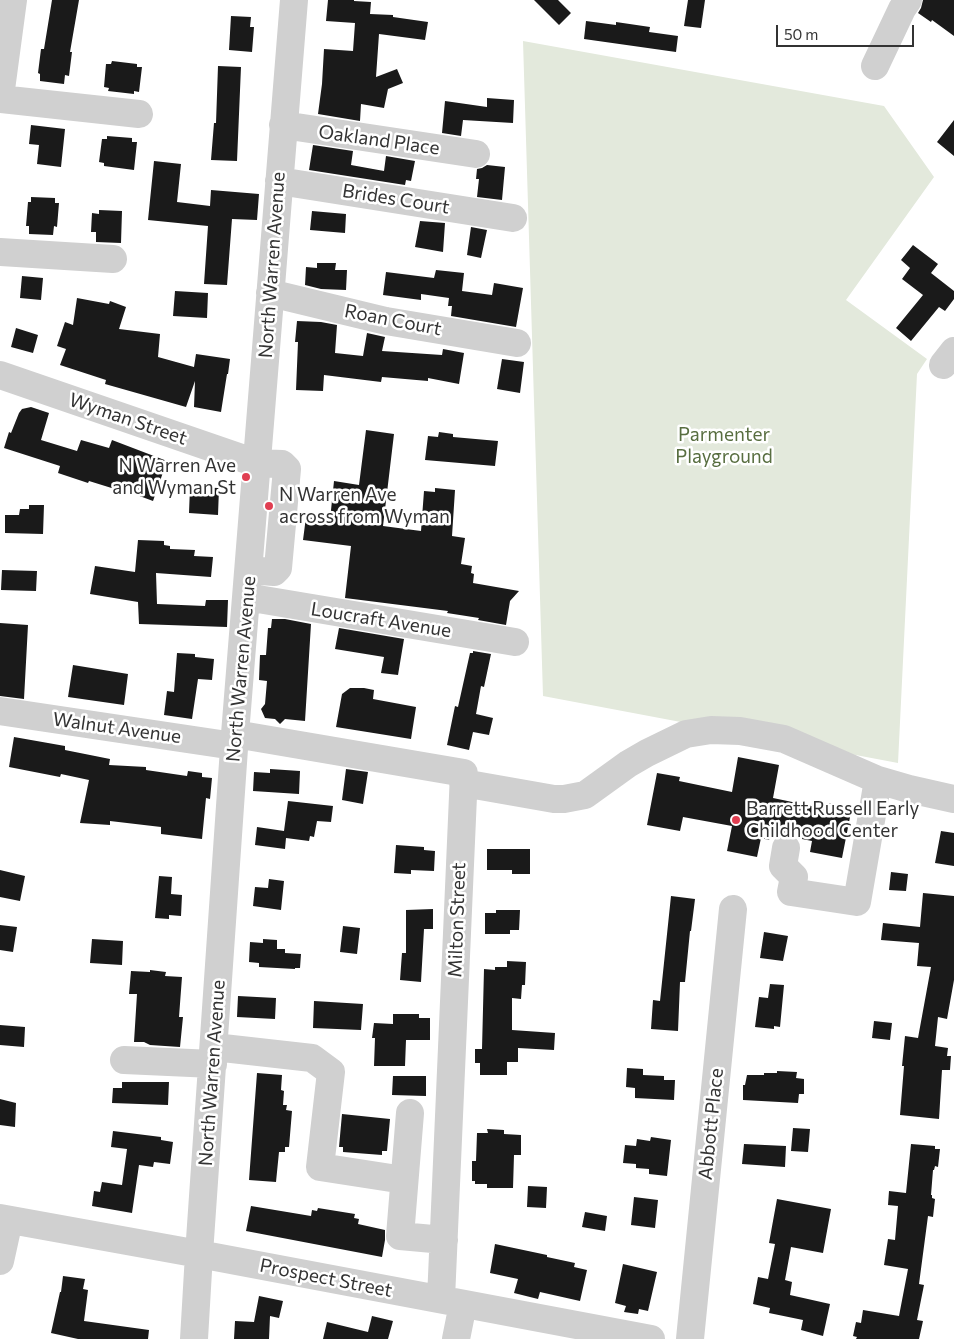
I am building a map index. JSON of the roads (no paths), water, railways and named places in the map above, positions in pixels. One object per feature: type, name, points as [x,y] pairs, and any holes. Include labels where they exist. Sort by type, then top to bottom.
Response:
[{"type":"street","points":[[13,0],[0,98],[139,114]]},
{"type":"street","name":"North Warren Avenue","points":[[194,1339],[235,740],[294,0]]},
{"type":"street","points":[[875,66],[908,0]]},
{"type":"street","name":"Oakland Place","points":[[283,125],[476,154]]},
{"type":"street","name":"Brides Court","points":[[279,181],[513,218]]},
{"type":"street","points":[[0,252],[113,259]]},
{"type":"street","name":"Roan Court","points":[[270,293],[386,321],[517,343]]},
{"type":"street","name":"Wyman Street","points":[[0,376],[256,463]]},
{"type":"street","name":"Loucraft Avenue","points":[[246,598],[515,642]]},
{"type":"street","name":"Walnut Avenue","points":[[0,711],[235,740]]},
{"type":"street","points":[[235,740],[464,772],[463,783],[564,800],[585,795],[628,764],[686,734],[711,730],[740,731],[784,739],[878,780],[954,799]]},
{"type":"street","points":[[786,848],[783,866],[794,877],[791,892],[857,902],[878,780]]},
{"type":"street","name":"Milton Street","points":[[456,1339],[444,1240],[463,783]]},
{"type":"street","name":"Abbott Place","points":[[690,1339],[733,909]]},
{"type":"street","points":[[124,1060],[213,1056],[312,1058],[330,1072],[320,1167],[404,1180]]},
{"type":"street","points":[[410,1113],[400,1236],[444,1240]]},
{"type":"street","points":[[0,1261],[4,1219]]},
{"type":"street","name":"Prospect Street","points":[[4,1219],[652,1339]]},
{"type":"place","name":"N Warren Ave and Wyman St","points":[[246,477]]},
{"type":"place","name":"N Warren Ave across from Wyman","points":[[269,506]]},
{"type":"place","name":"Barrett Russell Early Childhood Center","points":[[736,820]]},
{"type":"park label","name":"Parmenter Playground","points":[[724,446]]}]
